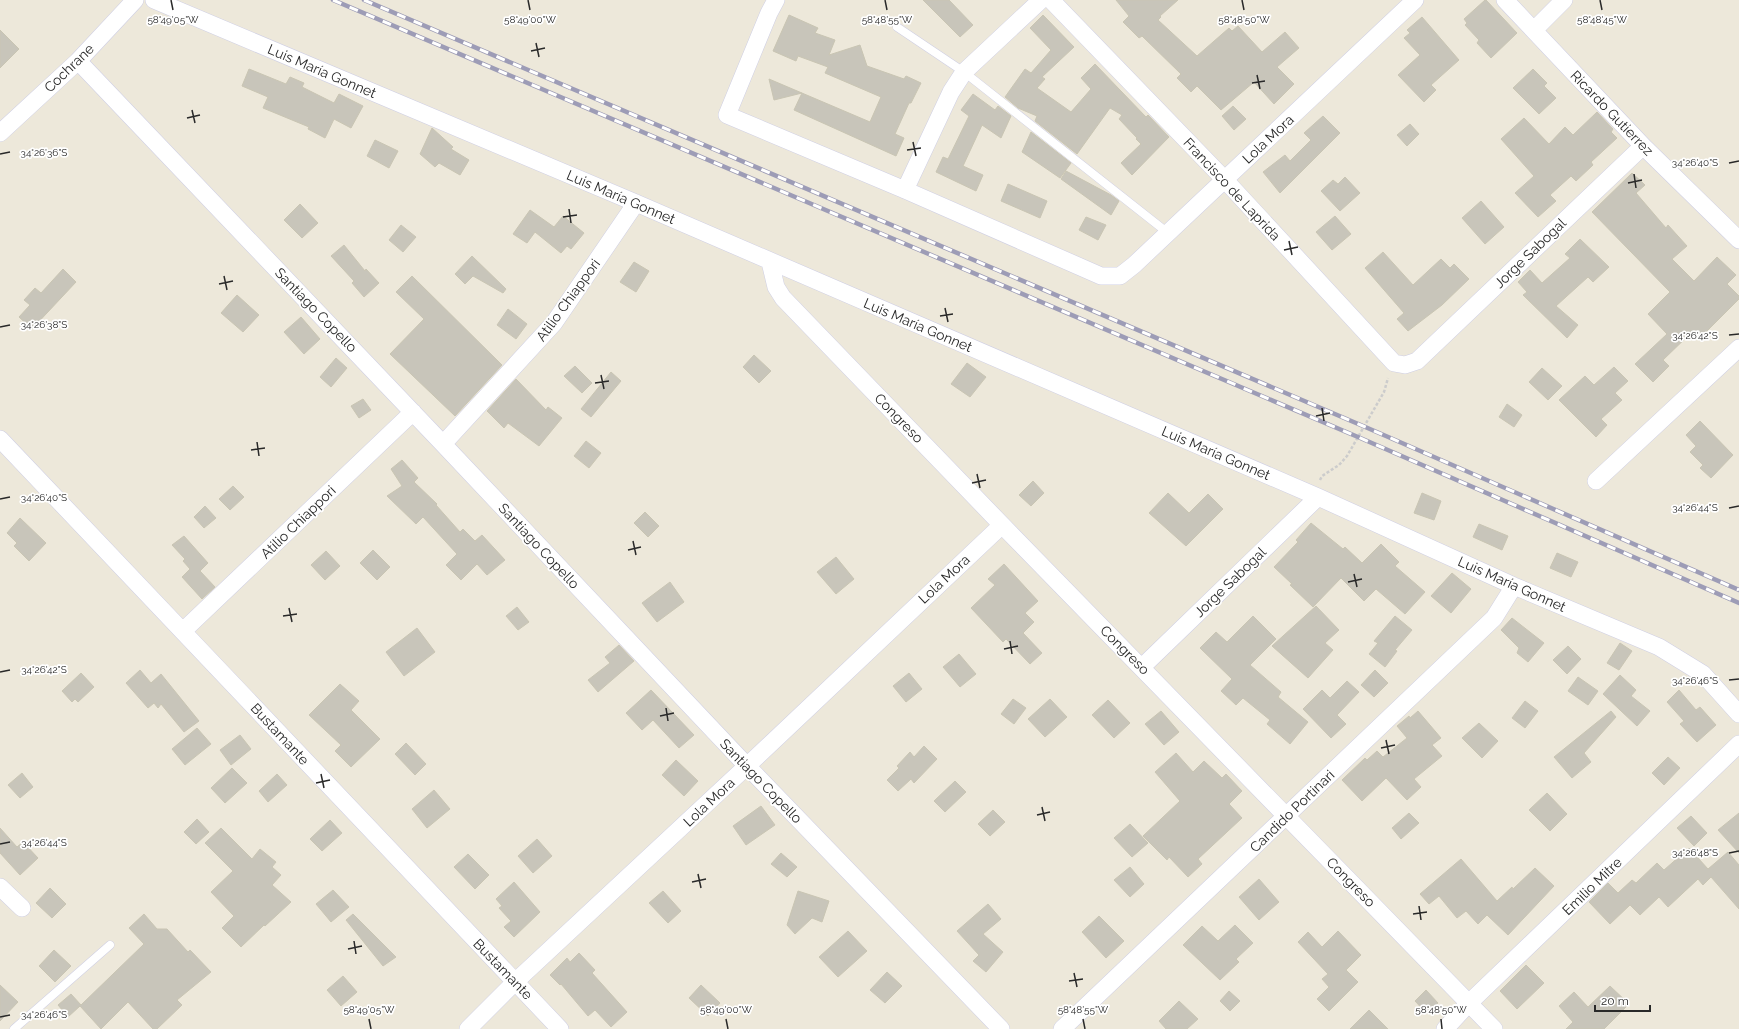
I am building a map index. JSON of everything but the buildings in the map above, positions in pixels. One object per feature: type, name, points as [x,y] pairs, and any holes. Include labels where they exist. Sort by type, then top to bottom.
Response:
[{"type":"street","name":"Cochrane","points":[[0,133],[78,61],[136,0]]},
{"type":"street","name":"Luis María Gonnet","points":[[154,0],[636,203],[1318,497],[1514,586],[1658,647],[1703,674],[1739,714]]},
{"type":"street","points":[[776,0],[769,13],[727,115],[905,190],[951,92],[964,72],[1041,0]]},
{"type":"street","name":"Francisco de Laprida","points":[[1051,0],[1225,180],[1394,362]]},
{"type":"street","name":"Lola Mora","points":[[905,190],[1101,276],[1120,276],[1134,265],[1225,180],[1415,0]]},
{"type":"street","name":"Ricardo Gutierrez","points":[[1505,0],[1643,146],[1739,240]]},
{"type":"street","points":[[1534,30],[1564,0]]},
{"type":"street","name":"Santiago Copello","points":[[78,61],[747,766],[1001,1029]]},
{"type":"street","name":"Jorge Sabogal","points":[[1394,362],[1405,365],[1417,361],[1643,146]]},
{"type":"street","name":"Atilio Chiappori","points":[[443,444],[554,323],[636,203]]},
{"type":"street","name":"Congreso","points":[[770,262],[776,287],[783,298],[1002,525],[1494,1029]]},
{"type":"street","points":[[1596,481],[1739,348]]},
{"type":"street","name":"Atilio Chiappori","points":[[183,631],[412,412]]},
{"type":"street","name":"Bustamante","points":[[0,439],[560,1029]]},
{"type":"street","name":"Jorge Sabogal","points":[[1142,668],[1318,497]]},
{"type":"street","name":"Lola Mora","points":[[468,1029],[515,982],[747,766],[1002,525]]},
{"type":"street","name":"Candido Portinari","points":[[1062,1029],[1494,618],[1514,586]]},
{"type":"street","name":"Emilio Mitre","points":[[1446,1029],[1469,1004],[1739,744]]},
{"type":"street","points":[[0,887],[22,908]]},
{"type":"lane","points":[[897,27],[964,72],[1168,233]]},
{"type":"lane","points":[[14,1029],[110,945]]},
{"type":"path","points":[[1318,497],[1318,482],[1322,476],[1339,465],[1347,456],[1384,392],[1394,362]]},
{"type":"railway","points":[[333,0],[1358,437],[1739,603]]},
{"type":"railway","points":[[364,0],[1363,426],[1739,590]]}]
